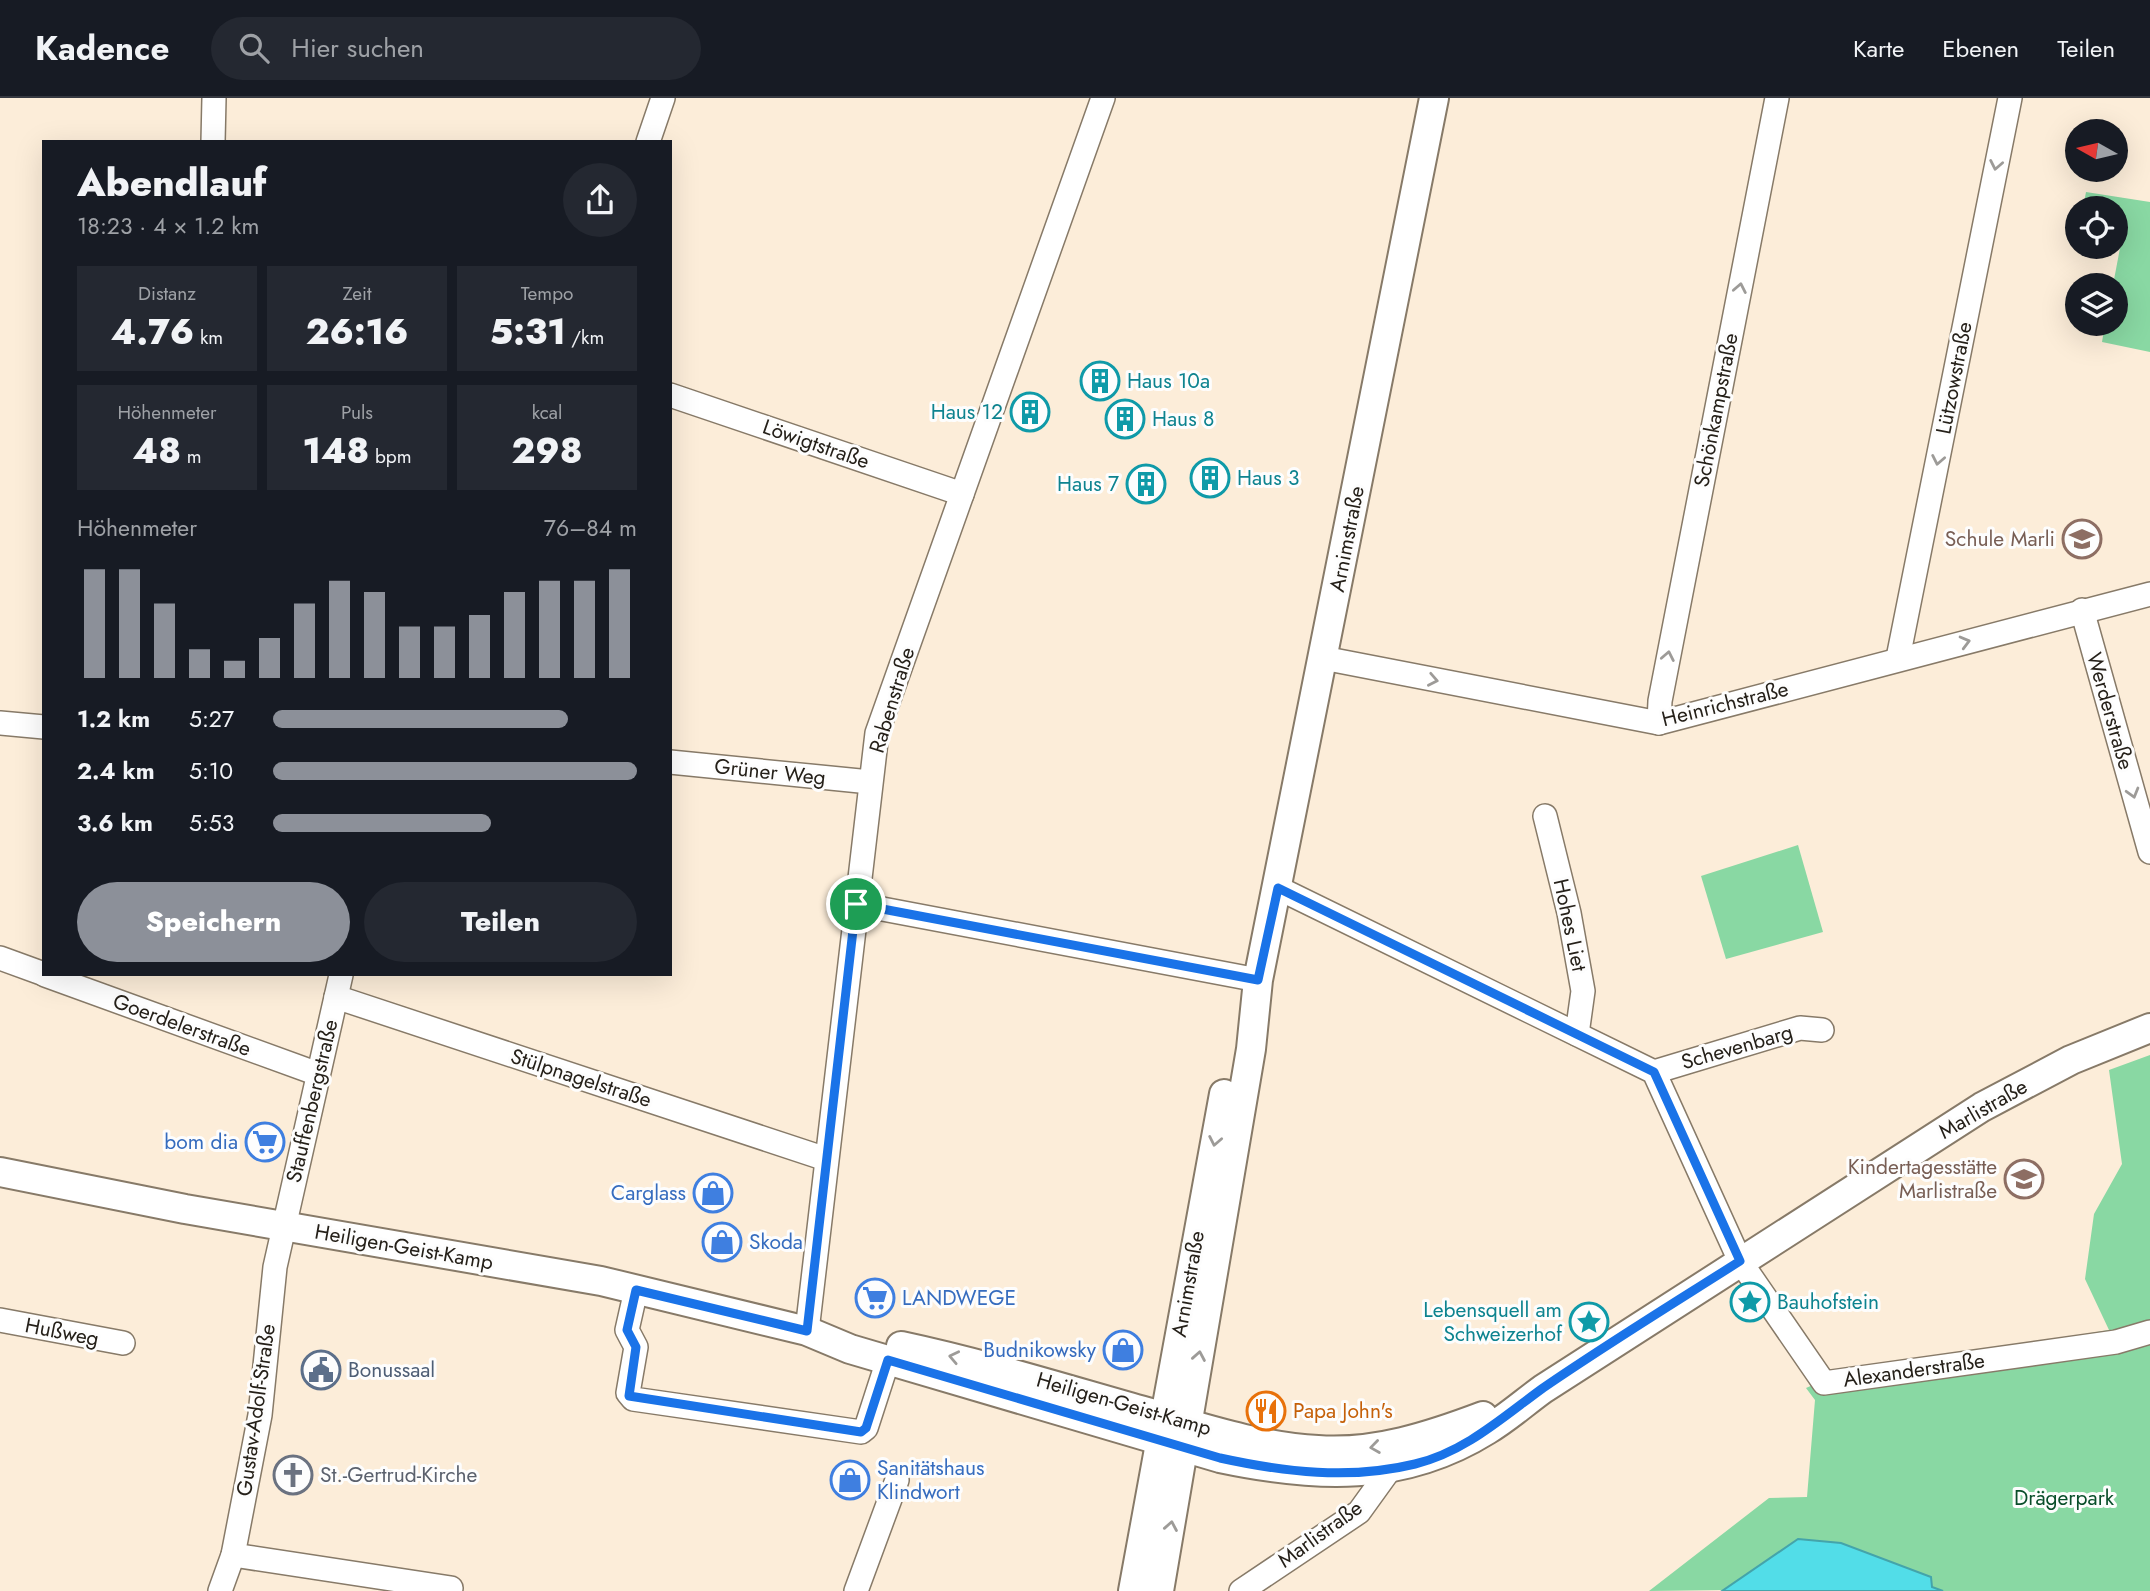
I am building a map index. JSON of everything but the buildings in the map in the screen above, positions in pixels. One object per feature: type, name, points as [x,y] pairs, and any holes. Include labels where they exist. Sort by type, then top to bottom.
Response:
[{"type":"main road","name":"Arnimstraße","points":[[1133,1591],[1174,1432],[1251,1049],[1258,980],[1434,98]]},
{"type":"main road","name":"Marlistraße","points":[[1445,1441],[1543,1389],[1982,1107],[2071,1060],[2150,1028]]},
{"type":"main road","name":"Heiligen-Geist-Kamp","points":[[0,1172],[636,1290],[807,1331],[888,1360],[1174,1432],[1318,1450],[1445,1441]]},
{"type":"main road","name":"Heiligen-Geist-Kamp","points":[[807,1331],[854,1335],[968,1361],[1174,1432],[1265,1468],[1320,1473],[1390,1469],[1418,1463],[1445,1441]]},
{"type":"main road","name":"Arnimstraße","points":[[1159,1591],[1174,1432]]},
{"type":"street","points":[[213,140],[214,98]]},
{"type":"street","points":[[649,140],[663,98]]},
{"type":"street","name":"Rabenstraße","points":[[807,1331],[877,733],[1103,98]]},
{"type":"street","name":"Schönkampstraße","points":[[1659,723],[1662,689],[1777,98]]},
{"type":"street","name":"Lützowstraße","points":[[1898,658],[2010,98]]},
{"type":"street","name":"Löwigtstraße","points":[[672,396],[962,494]]},
{"type":"street","name":"Heinrichstraße","points":[[1323,658],[1659,723],[1898,658],[2150,594]]},
{"type":"street","name":"Werderstraße","points":[[2082,610],[2150,852]]},
{"type":"street","points":[[0,723],[42,727]]},
{"type":"street","name":"Grüner Weg","points":[[672,762],[870,782]]},
{"type":"street","name":"Hohes Liet","points":[[1545,816],[1569,913],[1583,991],[1577,1034]]},
{"type":"street","points":[[1278,888],[1654,1072],[1740,1261]]},
{"type":"street","points":[[856,904],[1258,980]]},
{"type":"street","name":"Goerdelerstraße","points":[[0,958],[42,973]]},
{"type":"street","name":"Goerdelerstraße","points":[[50,976],[318,1074]]},
{"type":"street","name":"Stülpnagelstraße","points":[[338,986],[827,1159]]},
{"type":"street","name":"Stauffenbergstraße","points":[[284,1226],[338,986]]},
{"type":"street","name":"Schevenbarg","points":[[1654,1072],[1800,1028],[1822,1030]]},
{"type":"street","name":"Gustav-Adolf-Straße","points":[[220,1591],[233,1555],[260,1415],[275,1267],[284,1226]]},
{"type":"street","name":"Alexanderstraße","points":[[1740,1261],[1824,1383],[2116,1342],[2150,1332]]},
{"type":"street","points":[[636,1290],[627,1330],[636,1347],[629,1396],[861,1432],[866,1428],[888,1360]]},
{"type":"street","name":"Hußweg","points":[[0,1320],[123,1343]]},
{"type":"street","name":"Marlistraße","points":[[1241,1591],[1359,1512],[1390,1469]]},
{"type":"street","points":[[856,1591],[897,1480]]},
{"type":"street","points":[[233,1555],[451,1588]]},
{"type":"green space","points":[[2086,192],[2112,196],[2085,196]]},
{"type":"green space","points":[[2128,199],[2150,202],[2150,352],[2102,342],[2103,336],[2128,336],[2128,273],[2115,273],[2118,259],[2128,259]]},
{"type":"green space","points":[[1798,845],[1823,932],[1726,959],[1701,876]]},
{"type":"green space","name":"Drägerpark","points":[[2150,1055],[2150,1591],[1943,1591],[1932,1587],[1649,1591],[1769,1498],[1807,1497],[1815,1400],[1806,1388],[1835,1375],[2109,1330],[2085,1279],[2094,1214],[2122,1164],[2109,1070]]},
{"type":"water","points":[[1798,1539],[1841,1543],[1931,1577],[1932,1587],[1943,1591],[1722,1591]]},
{"type":"place","name":"Haus 10a","points":[[1100,381]]},
{"type":"place","name":"Haus 12","points":[[1030,412]]},
{"type":"place","name":"Haus 8","points":[[1125,419]]},
{"type":"place","name":"Haus 3","points":[[1210,478]]},
{"type":"place","name":"Haus 7","points":[[1146,484]]},
{"type":"place","name":"Schule Marli","points":[[2082,539]]},
{"type":"place","name":"bom dia","points":[[265,1142]]},
{"type":"place","name":"Kindertagesstätte Marlistraße","points":[[2024,1179]]},
{"type":"place","name":"Carglass","points":[[713,1193]]},
{"type":"place","name":"Skoda","points":[[722,1242]]},
{"type":"place","name":"LANDWEGE","points":[[875,1298]]},
{"type":"place","name":"Bauhofstein","points":[[1750,1302]]},
{"type":"place","name":"Lebensquell am Schweizerhof","points":[[1589,1322]]},
{"type":"place","name":"Budnikowsky","points":[[1123,1350]]},
{"type":"place","name":"Bonussaal","points":[[321,1370]]},
{"type":"place","name":"Papa John's","points":[[1266,1411]]},
{"type":"place","name":"St.-Gertrud-Kirche","points":[[293,1475]]},
{"type":"place","name":"Sanitätshaus Klindwort","points":[[850,1480]]},
{"type":"route","points":[[1278,888],[1654,1072],[1740,1261],[1543,1389],[1488,1430],[1449,1451],[1418,1463],[1390,1469],[1320,1473],[1265,1468],[1220,1458],[888,1360],[866,1428],[861,1432],[633,1399],[628,1393],[636,1347],[627,1330],[636,1290],[807,1331],[856,904],[1258,980],[1278,888]]}]
